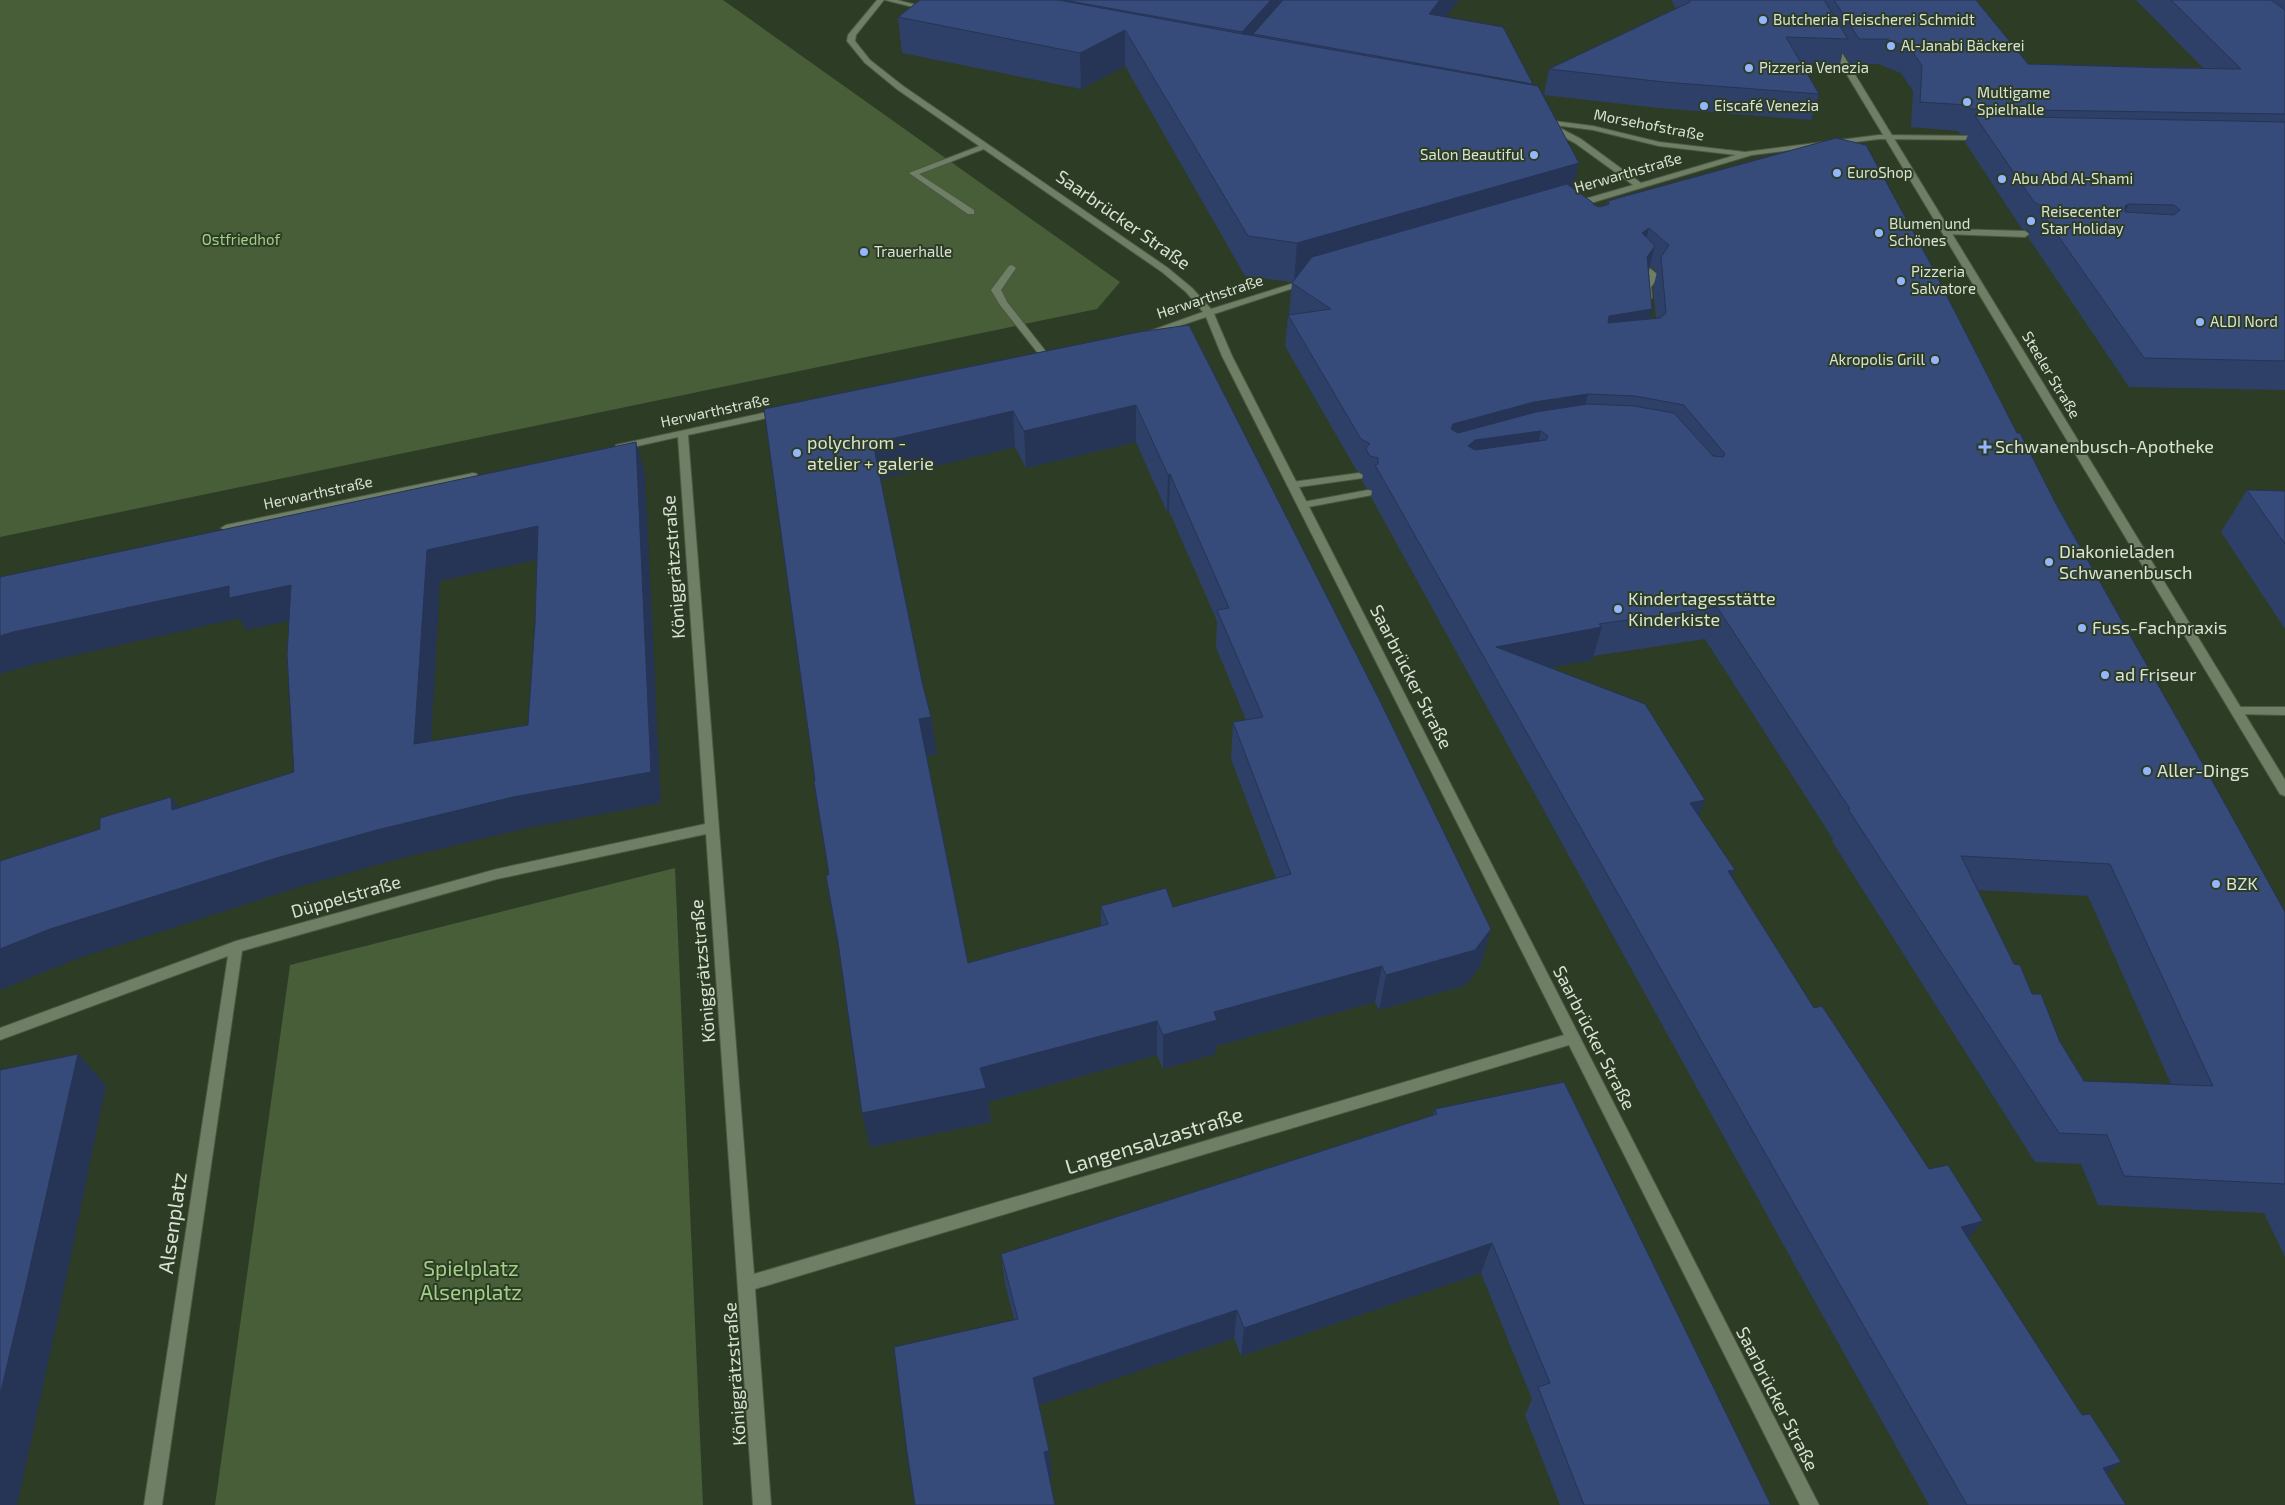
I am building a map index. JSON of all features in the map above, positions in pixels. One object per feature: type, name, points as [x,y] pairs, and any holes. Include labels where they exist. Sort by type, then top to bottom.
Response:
[{"type":"street","name":"Saarbrücker Straße","points":[[880,0],[852,35],[851,41],[857,52],[880,72],[985,147],[1165,270],[1189,290],[1208,313],[1227,356],[1302,505],[1810,1505]]},
{"type":"street","points":[[888,0],[935,10]]},
{"type":"street","name":"Steeler Straße","points":[[1831,41],[2285,791]]},
{"type":"street","name":"Morsehofstraße","points":[[1533,120],[1593,128],[1659,144],[1751,153]]},
{"type":"street","name":"Morsehofstraße","points":[[1542,122],[1578,141],[1639,185]]},
{"type":"street","name":"Herwarthstraße","points":[[1562,208],[1751,153],[1888,137],[1992,138]]},
{"type":"street","points":[[970,212],[913,172],[985,147]]},
{"type":"street","points":[[1947,232],[2025,234]]},
{"type":"street","points":[[1640,264],[1656,276],[1646,287],[1648,306]]},
{"type":"street","points":[[1012,268],[996,290],[1003,303],[1044,355]]},
{"type":"street","name":"Herwarthstraße","points":[[1142,334],[1175,326],[1250,299],[1316,280]]},
{"type":"street","name":"Herwarthstraße","points":[[606,449],[791,410]]},
{"type":"street","name":"Königgrätzstraße","points":[[683,434],[762,1505]]},
{"type":"street","name":"Herwarthstraße","points":[[219,530],[479,475]]},
{"type":"street","points":[[1292,485],[1359,476]]},
{"type":"street","points":[[1302,505],[1368,493]]},
{"type":"street","points":[[2238,711],[2285,712]]},
{"type":"street","name":"Düppelstraße","points":[[0,1034],[236,947],[497,874],[711,828]]},
{"type":"street","name":"Alsenplatz","points":[[153,1505],[236,947]]},
{"type":"street","name":"Langensalzastraße","points":[[747,1284],[1573,1038]]},
{"type":"green space","name":"Ostfriedhof","points":[[0,0],[723,0],[1120,282],[1097,309],[0,537]]},
{"type":"green space","name":"Spielplatz Alsenplatz","points":[[675,868],[703,1505],[215,1505],[290,965]]},
{"type":"building","points":[[920,0],[1058,0],[1538,86],[1579,163],[1297,243],[1248,236],[1125,30],[1080,53],[898,17]]},
{"type":"building","points":[[1064,0],[1271,0],[1242,32]]},
{"type":"building","points":[[1283,0],[1440,0],[1429,14],[1503,27],[1533,84],[1253,34]]},
{"type":"building","points":[[1689,0],[1824,0],[1848,39],[1786,37],[1819,94],[1664,82],[1549,69],[1690,2]]},
{"type":"building","points":[[1834,0],[1976,0],[2028,64],[2241,69],[2171,0],[2271,0],[2285,10],[2285,114],[1970,109],[1968,105],[1920,102],[1922,66],[1910,48],[1886,39],[1859,39]]},
{"type":"building","points":[[1975,116],[2285,122],[2285,361],[2144,358],[2040,210],[2042,206],[2034,202]],"holes":[[[2129,204],[2174,205],[2180,210],[2174,215],[2125,212],[2125,206]]]},
{"type":"building","points":[[1836,138],[1866,145],[1928,259],[2017,433],[2020,433],[2057,506],[2285,912],[2285,1184],[2124,1176],[2107,1135],[2059,1133],[1717,607],[1599,624],[1602,627],[1496,647],[1645,704],[1705,800],[1690,803],[1735,870],[1728,871],[1814,1008],[1822,1006],[1929,1169],[1948,1165],[1983,1221],[1961,1227],[2082,1415],[2090,1414],[2121,1462],[2103,1468],[2126,1505],[1967,1505],[1828,1264],[1375,465],[1378,464],[1378,458],[1370,456],[1366,448],[1370,444],[1361,439],[1288,315],[1331,309],[1292,283],[1312,257],[1567,184],[1594,205],[1600,207],[1609,204],[1608,201]],"holes":[[[1649,228],[1669,245],[1661,257],[1666,313],[1660,318],[1608,323],[1609,316],[1652,309],[1647,257],[1655,246],[1642,233]],[[1588,394],[1635,396],[1684,405],[1725,454],[1723,457],[1713,456],[1674,413],[1634,406],[1588,404],[1536,412],[1458,433],[1451,429],[1453,424],[1534,402]],[[1541,431],[1548,436],[1546,440],[1475,450],[1468,446],[1475,440]],[[1961,856],[2110,864],[2213,1086],[2084,1081],[2060,1042],[2041,994],[2032,994],[2020,965],[2014,964]]]},
{"type":"building","points":[[1189,325],[1379,699],[1491,929],[1475,950],[1386,975],[1382,966],[1214,1012],[1217,1020],[1163,1035],[1157,1021],[980,1068],[986,1088],[862,1113],[838,942],[826,876],[829,874],[814,782],[764,409],[1139,332]],"holes":[[[1136,405],[1168,475],[1170,474],[1229,608],[1217,610],[1263,717],[1233,722],[1291,874],[1173,907],[1166,888],[1101,906],[1108,924],[968,963],[919,719],[931,717],[873,443],[1013,411],[1024,431]]]},
{"type":"building","points":[[636,442],[651,772],[513,797],[377,830],[280,857],[50,929],[0,949],[0,861],[100,829],[100,818],[171,797],[172,810],[294,772],[287,656],[291,585],[229,598],[229,586],[0,636],[0,577]],"holes":[[[538,526],[535,623],[528,725],[414,744],[427,550]]]},
{"type":"building","points":[[2247,490],[2285,491],[2285,544]]},
{"type":"building","points":[[78,1054],[26,1285],[0,1395],[0,1070]]},
{"type":"building","points":[[1564,1082],[1771,1505],[1584,1505],[1538,1387],[1550,1383],[1492,1243],[1244,1328],[1237,1310],[1033,1378],[1049,1451],[1044,1452],[1055,1505],[915,1505],[894,1347],[1018,1319],[1001,1254],[1437,1114],[1435,1109]]},
{"type":"place","name":"Butcheria Fleischerei Schmidt","points":[[1763,20]]},
{"type":"place","name":"Al-Janabi Bäckerei","points":[[1891,46]]},
{"type":"place","name":"Pizzeria Venezia","points":[[1749,68]]},
{"type":"place","name":"Multigame Spielhalle","points":[[1967,102]]},
{"type":"place","name":"Eiscafé Venezia","points":[[1704,106]]},
{"type":"place","name":"Salon Beautiful","points":[[1534,155]]},
{"type":"place","name":"EuroShop","points":[[1837,173]]},
{"type":"place","name":"Abu Abd Al-Shami","points":[[2002,179]]},
{"type":"place","name":"Reisecenter Star Holiday","points":[[2031,221]]},
{"type":"place","name":"Blumen und Schönes","points":[[1879,233]]},
{"type":"place","name":"Trauerhalle","points":[[864,252]]},
{"type":"place","name":"Pizzeria Salvatore","points":[[1901,281]]},
{"type":"place","name":"ALDI Nord","points":[[2200,322]]},
{"type":"place","name":"Akropolis Grill","points":[[1935,360]]},
{"type":"place","name":"Schwanenbusch-Apotheke","points":[[1985,447]]},
{"type":"place","name":"polychrom - atelier + galerie","points":[[797,453]]},
{"type":"place","name":"Diakonieladen Schwanenbusch","points":[[2049,562]]},
{"type":"place","name":"Kindertagesstätte Kinderkiste","points":[[1618,609]]},
{"type":"place","name":"Fuss-Fachpraxis","points":[[2082,628]]},
{"type":"place","name":"ad Friseur","points":[[2105,675]]},
{"type":"place","name":"Aller-Dings","points":[[2147,771]]},
{"type":"place","name":"BZK","points":[[2216,884]]}]
